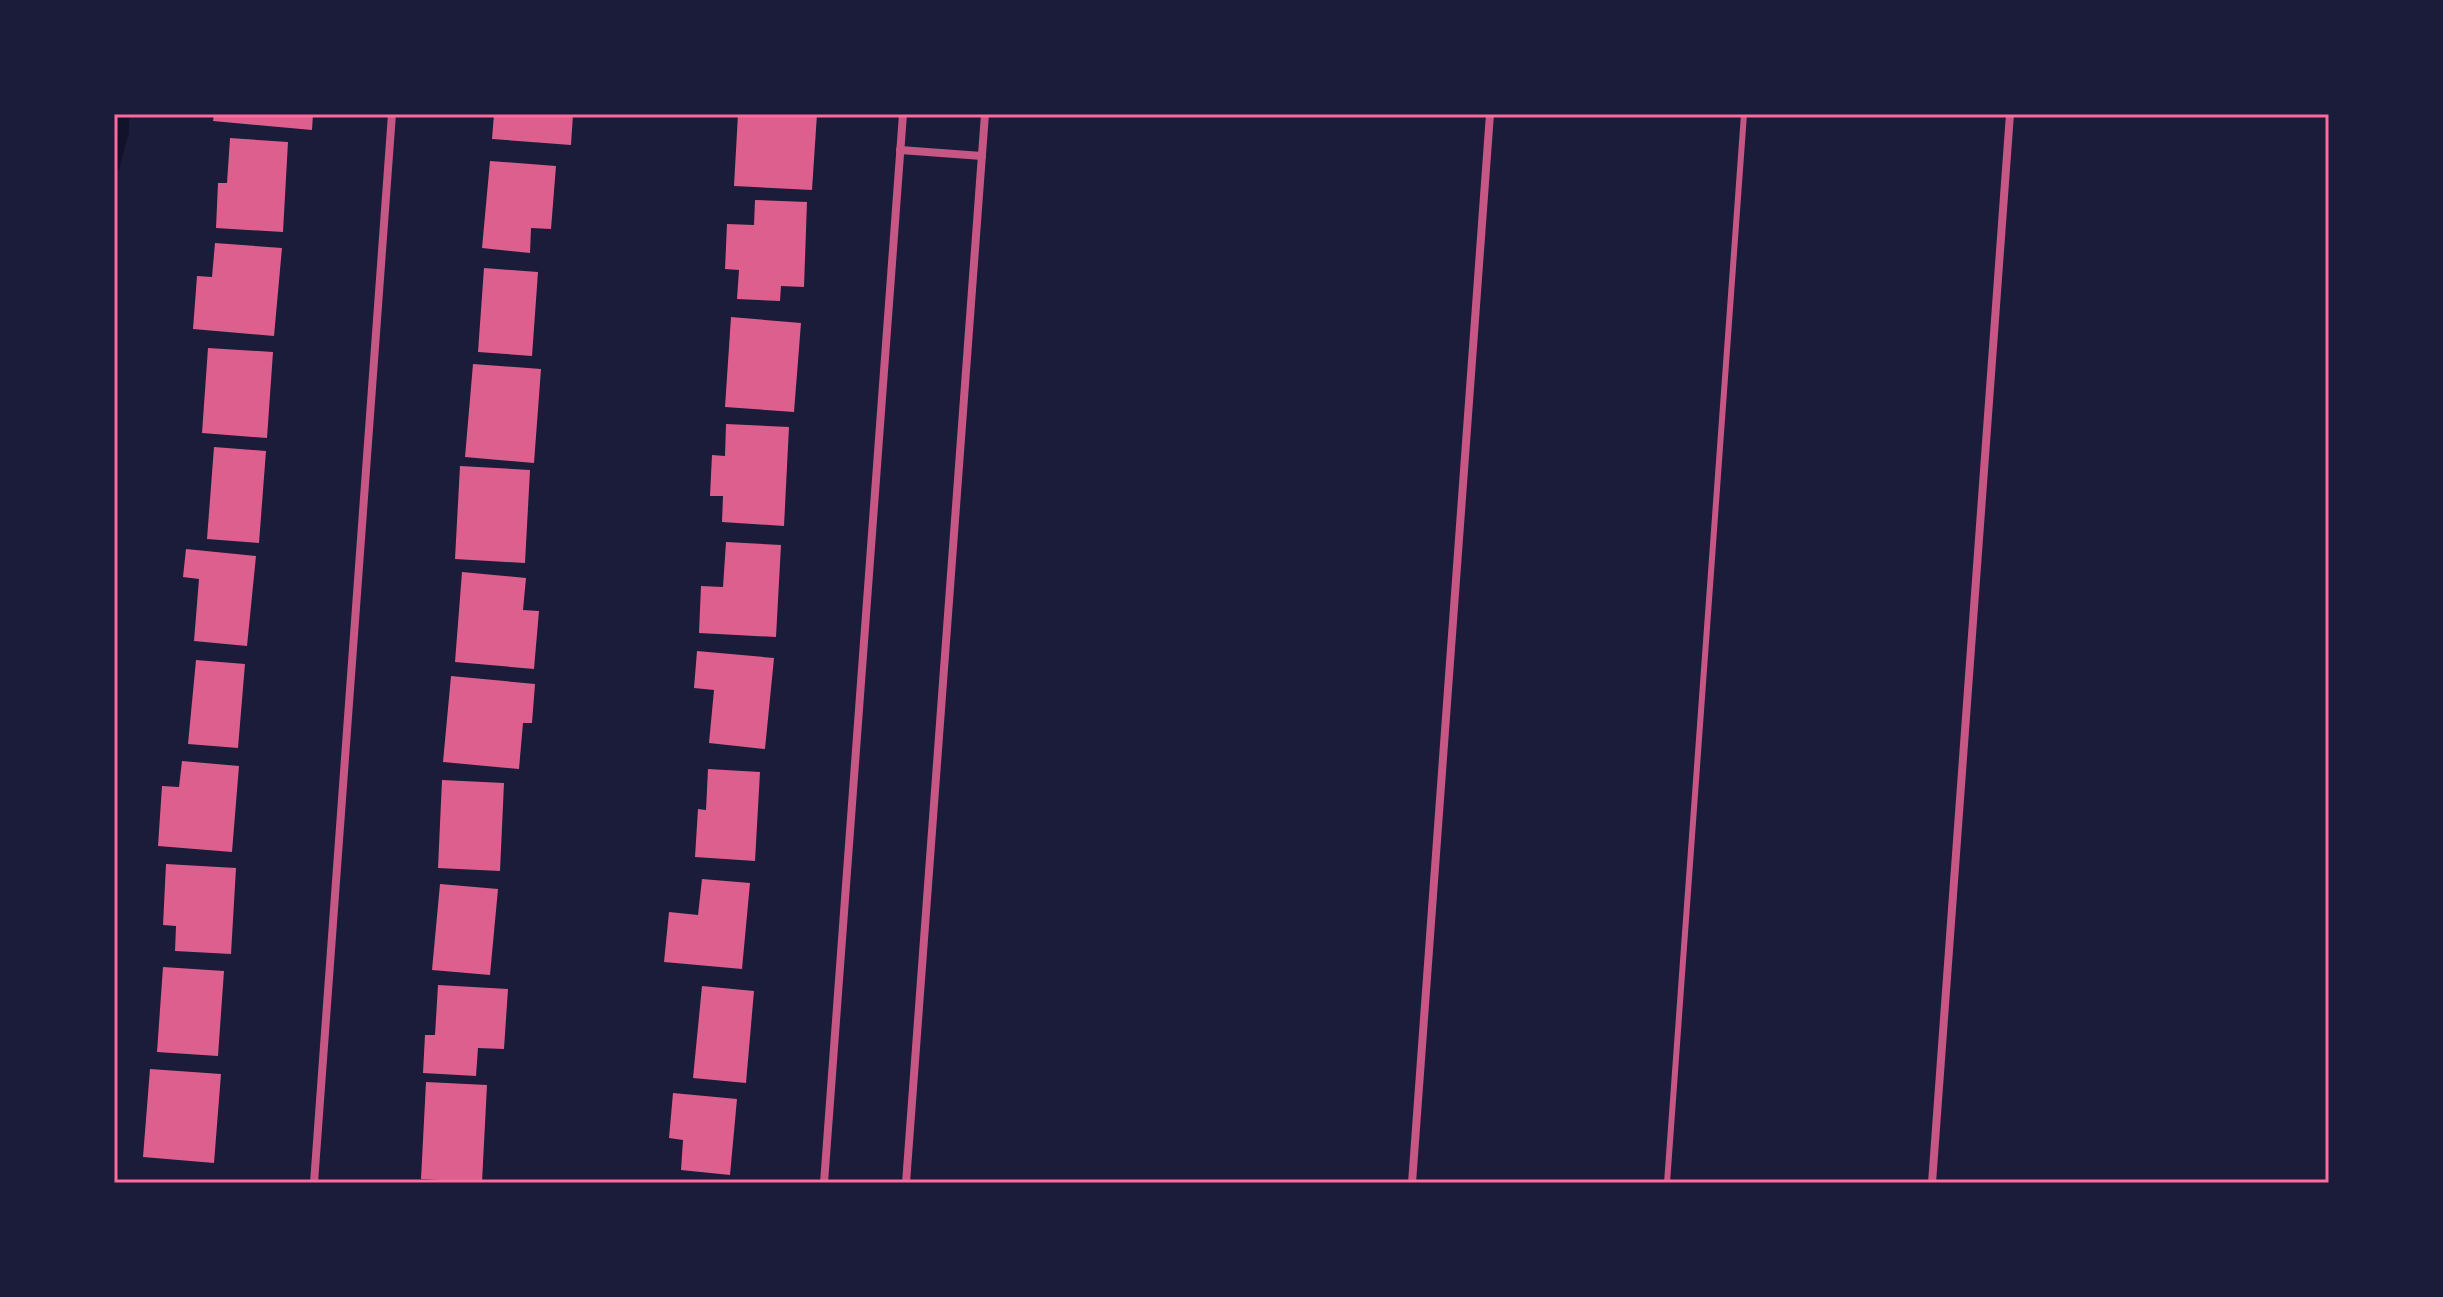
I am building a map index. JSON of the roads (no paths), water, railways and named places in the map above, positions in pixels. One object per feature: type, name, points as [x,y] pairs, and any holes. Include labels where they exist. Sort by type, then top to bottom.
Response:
[{"type":"street","points":[[314,1183],[392,114]]},
{"type":"street","points":[[824,1183],[903,114]]},
{"type":"street","points":[[906,1183],[985,114]]},
{"type":"street","points":[[1412,1183],[1490,114]]},
{"type":"street","points":[[1932,1183],[2010,114]]},
{"type":"street","points":[[900,150],[982,156]]},
{"type":"lane","points":[[1667,1183],[1744,114]]},
{"type":"waterway","points":[[114,167],[123,133],[124,114]]}]
